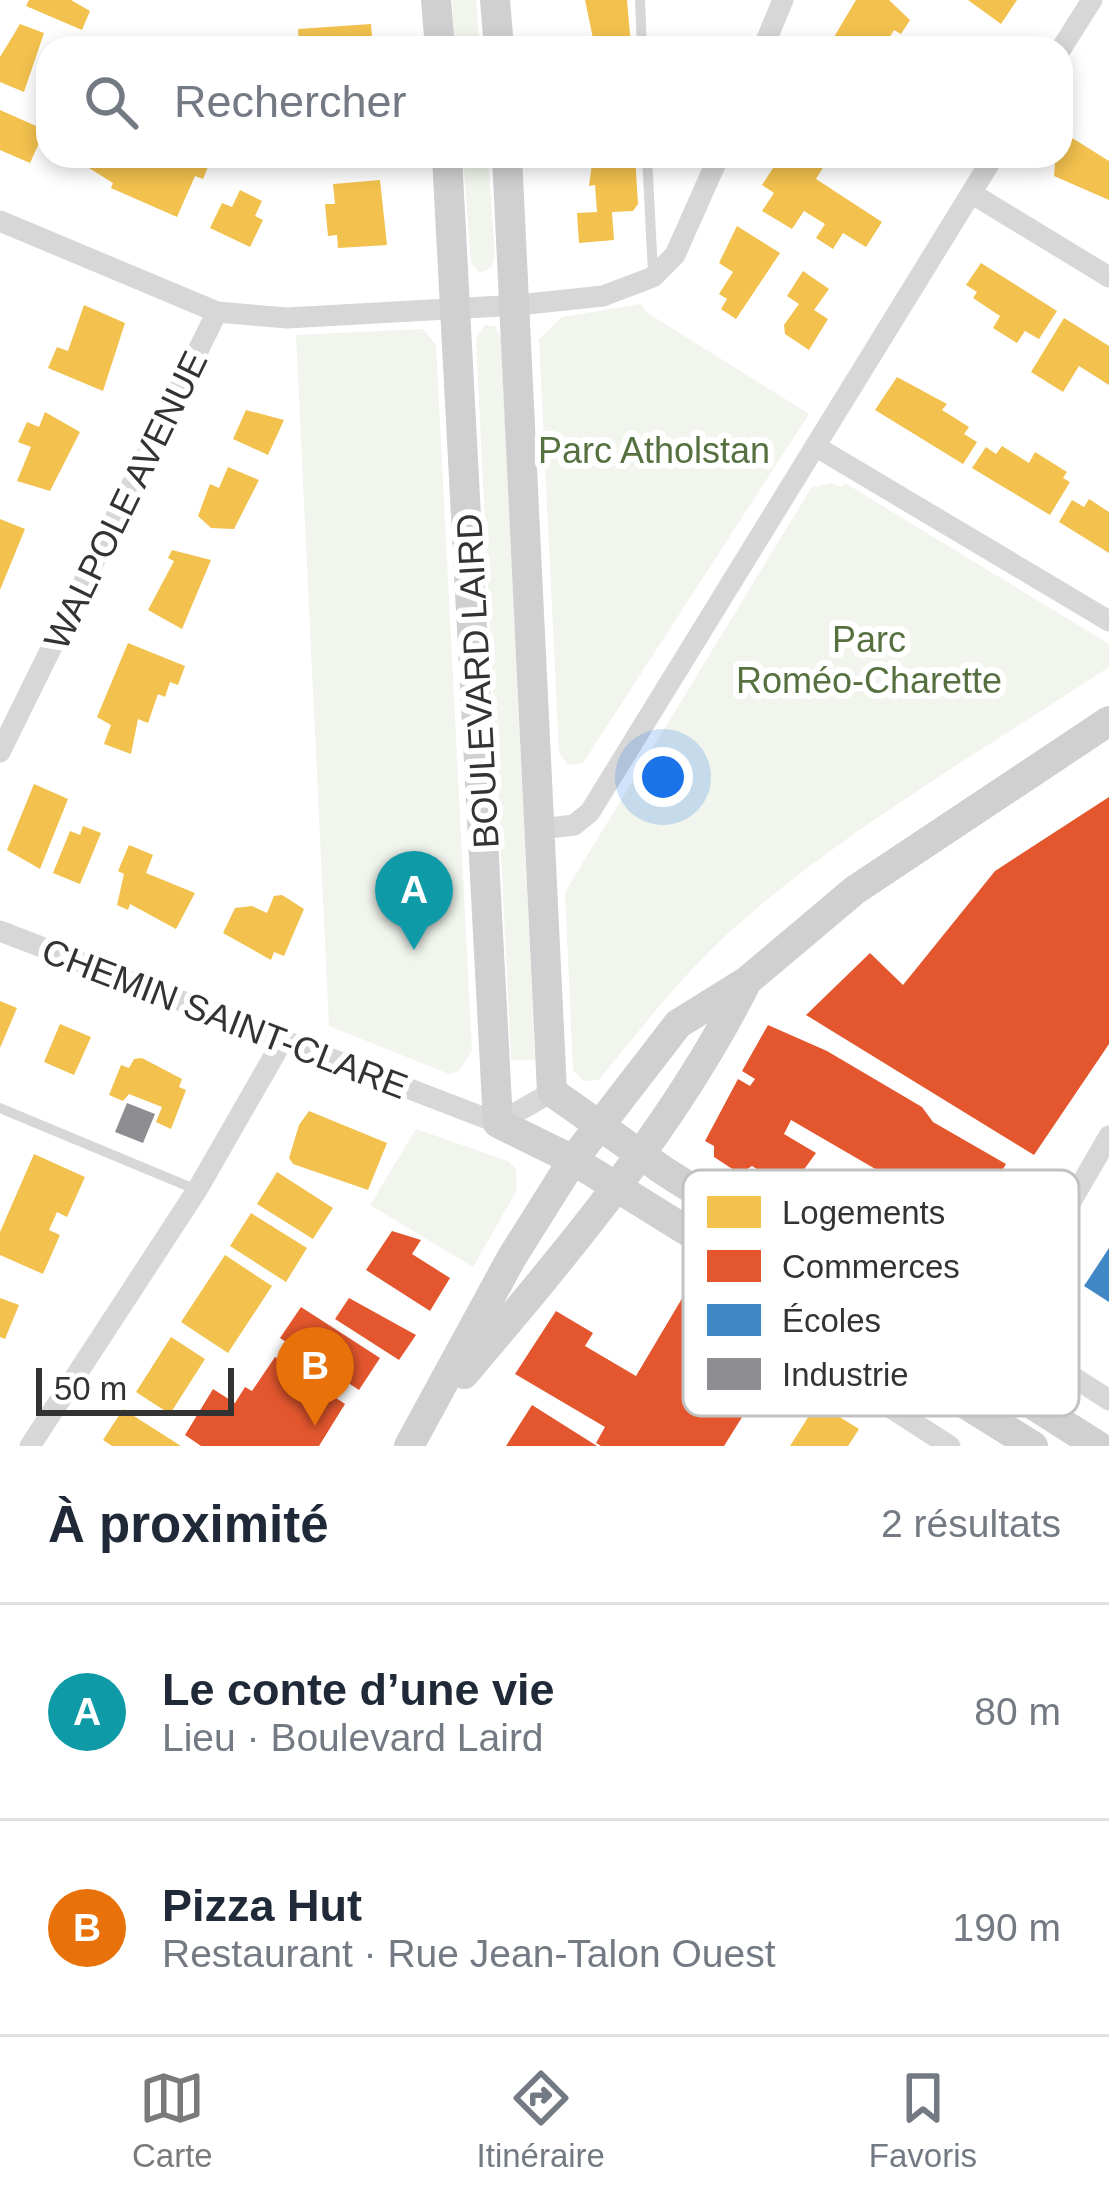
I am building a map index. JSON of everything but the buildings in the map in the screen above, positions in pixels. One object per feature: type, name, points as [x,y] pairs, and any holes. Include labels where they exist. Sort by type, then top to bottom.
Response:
[{"type":"main road","points":[[436,0],[439,36]]},
{"type":"main road","points":[[496,0],[498,36]]},
{"type":"main road","name":"BOULEVARD LAIRD","points":[[448,168],[498,1108]]},
{"type":"main road","name":"BOULEVARD LAIRD","points":[[508,168],[553,1092]]},
{"type":"main road","points":[[418,1433],[512,1257],[573,1160],[678,1024],[748,981],[845,897],[1109,721]]},
{"type":"main road","points":[[418,1433],[615,1186],[712,1051],[748,981]]},
{"type":"main road","points":[[553,1092],[683,1181]]},
{"type":"main road","points":[[498,1108],[683,1228]]},
{"type":"main road","points":[[985,1416],[1033,1446]]},
{"type":"main road","points":[[1051,1416],[1098,1446]]},
{"type":"street","points":[[768,36],[783,0]]},
{"type":"street","points":[[1069,36],[1092,0]]},
{"type":"street","points":[[0,221],[217,312],[286,318],[518,305],[603,296],[653,277],[675,255],[714,168]]},
{"type":"street","points":[[541,829],[567,827],[590,812],[987,168]]},
{"type":"street","points":[[971,193],[1109,277]]},
{"type":"street","name":"WALPOLE AVENUE","points":[[0,752],[217,312]]},
{"type":"street","points":[[815,446],[1109,621]]},
{"type":"street","name":"CHEMIN SAINT-CLARE","points":[[0,931],[451,1104],[498,1108],[553,1092]]},
{"type":"street","points":[[30,1446],[197,1190],[282,1042]]},
{"type":"street","points":[[1079,1188],[1109,1136]]},
{"type":"street","points":[[1079,1381],[1109,1400]]},
{"type":"street","points":[[903,1416],[950,1446]]},
{"type":"lane","points":[[640,0],[642,36]]},
{"type":"lane","points":[[648,168],[653,277]]},
{"type":"lane","points":[[0,1108],[197,1190]]},
{"type":"green space","points":[[452,0],[476,0],[479,36],[454,36]]},
{"type":"green space","points":[[464,168],[489,168],[495,257],[491,268],[480,273],[471,263]]},
{"type":"green space","name":"Parc Atholstan","points":[[641,304],[646,312],[809,414],[583,763],[568,765],[559,753],[539,339],[562,317]]},
{"type":"green space","points":[[485,325],[495,326],[501,338],[535,1060],[511,1060],[476,339]]},
{"type":"green space","name":"Parc Atholstan","points":[[422,329],[436,344],[472,1051],[458,1072],[449,1074],[329,1026],[296,335]]},
{"type":"green space","name":"Parc Roméo-Charette","points":[[830,483],[842,487],[845,483],[1109,644],[1109,667],[915,792],[774,894],[696,965],[599,1080],[583,1081],[573,1070],[565,892],[811,488]]},
{"type":"green space","points":[[416,1129],[508,1161],[516,1169],[517,1190],[473,1267],[370,1205]]},
{"type":"place","name":"Le conte d’une vie","points":[[414,950]]},
{"type":"place","name":"Pizza Hut","points":[[315,1426]]}]
